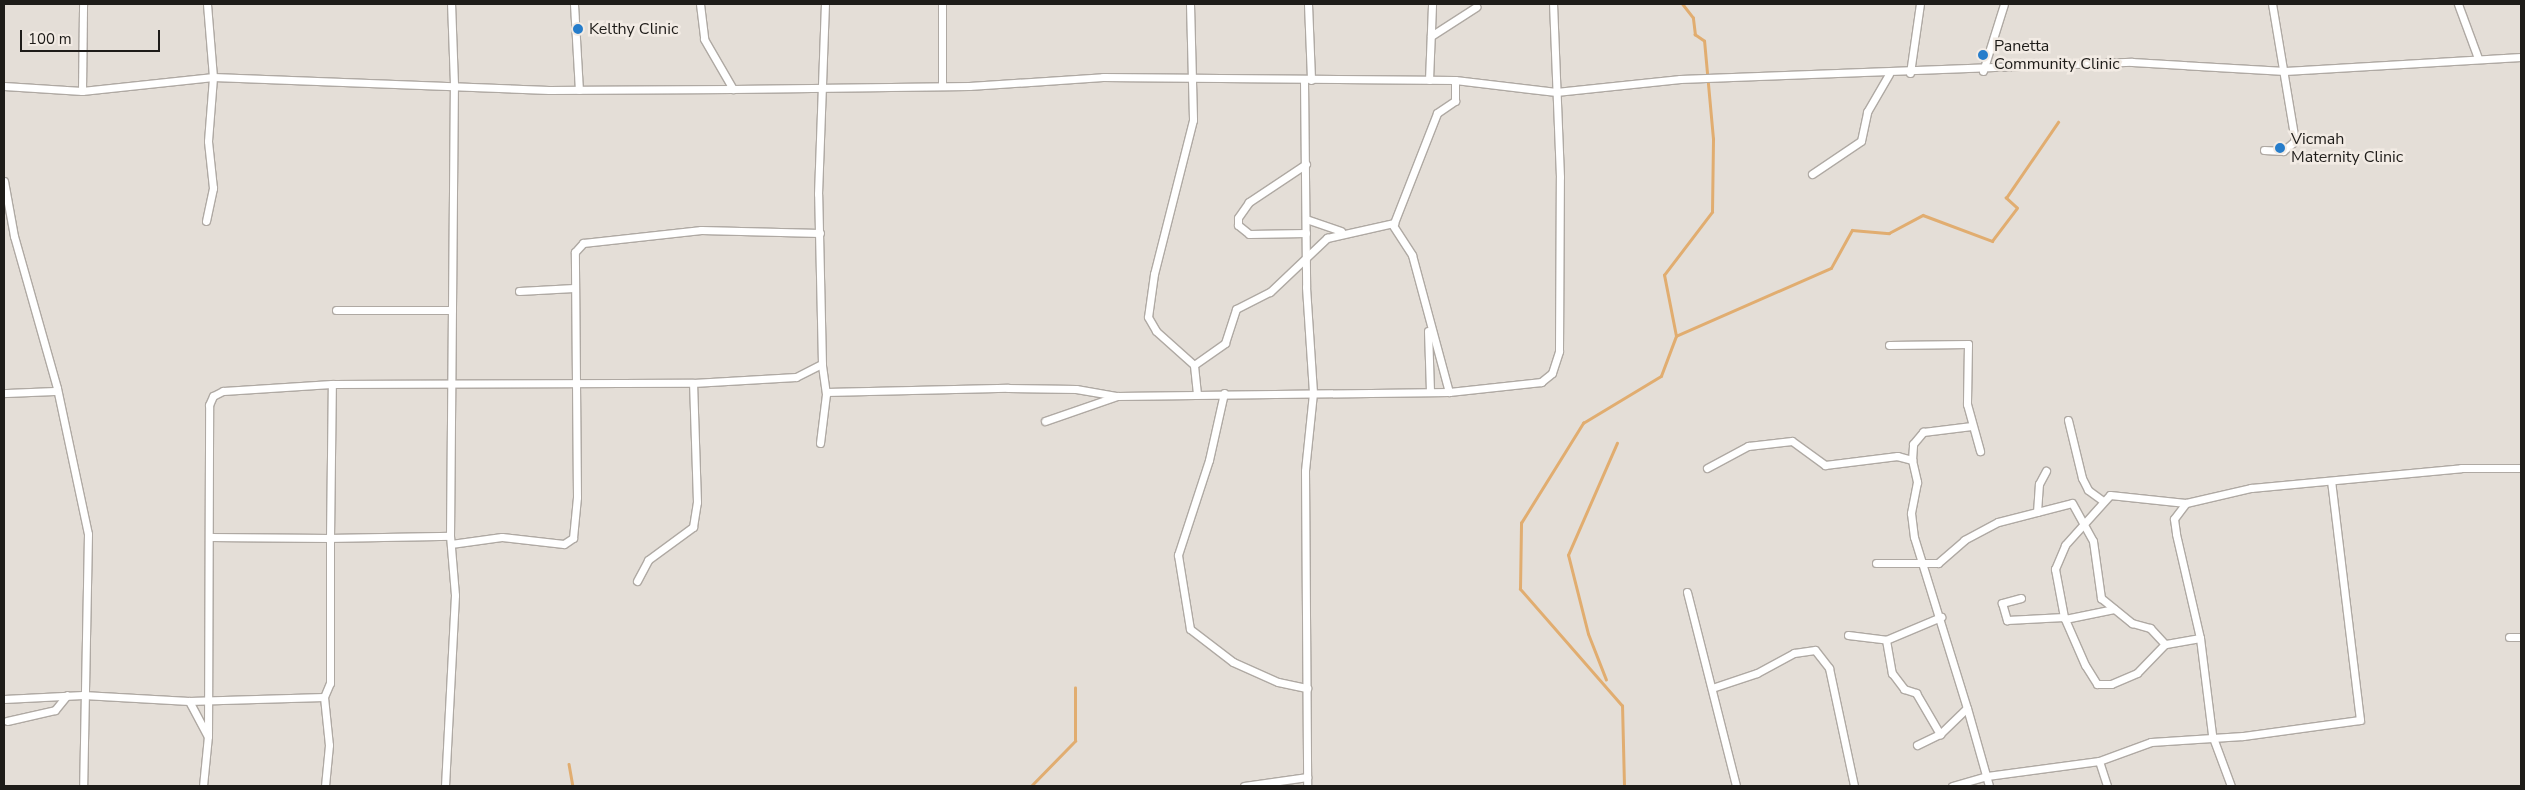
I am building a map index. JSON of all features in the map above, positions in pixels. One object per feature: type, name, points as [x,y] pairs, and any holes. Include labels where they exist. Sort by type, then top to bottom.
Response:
[{"type":"street","points":[[82,91],[83,4]]},
{"type":"street","points":[[206,221],[213,188],[208,141],[213,77],[207,4]]},
{"type":"street","points":[[445,786],[454,660],[450,536],[454,84],[451,4]]},
{"type":"street","points":[[574,4],[579,90]]},
{"type":"street","points":[[700,4],[704,40],[733,89]]},
{"type":"street","points":[[820,443],[826,392],[822,364],[820,233],[820,88],[825,4]]},
{"type":"street","points":[[942,4],[942,86]]},
{"type":"street","points":[[1190,4],[1194,79],[1193,120],[1154,274],[1148,317],[1156,331],[1194,366],[1197,394]]},
{"type":"street","points":[[1307,786],[1305,471],[1313,393],[1306,259],[1308,4]]},
{"type":"street","points":[[1429,80],[1432,4]]},
{"type":"street","points":[[826,392],[1008,388],[1076,389],[1117,396],[1430,390],[1449,392],[1531,385],[1547,378],[1556,363],[1560,176],[1553,4]]},
{"type":"street","points":[[1910,73],[1920,4]]},
{"type":"street","points":[[1983,71],[2004,4]]},
{"type":"street","points":[[2264,150],[2283,151],[2295,142],[2285,71],[2272,4]]},
{"type":"street","points":[[2458,4],[2478,58]]},
{"type":"street","points":[[1431,36],[1476,6]]},
{"type":"street","points":[[4,86],[82,91],[213,77],[454,84],[579,90],[733,89],[942,86],[1103,77],[1455,80],[1556,92],[1680,79],[1983,71],[2132,62],[2285,71],[2478,58],[2521,57]]},
{"type":"street","points":[[1812,174],[1861,141],[1867,112],[1890,74]]},
{"type":"street","points":[[1392,224],[1437,113],[1455,101],[1455,80]]},
{"type":"street","points":[[1306,164],[1249,202],[1238,218],[1238,225],[1249,234],[1306,233]]},
{"type":"street","points":[[4,181],[14,236],[57,391],[88,534],[83,695],[86,721],[83,786]]},
{"type":"street","points":[[1306,219],[1346,233]]},
{"type":"street","points":[[1194,366],[1225,343],[1236,309],[1267,294],[1324,240],[1346,233],[1392,224]]},
{"type":"street","points":[[1392,224],[1412,255],[1428,323],[1449,392]]},
{"type":"street","points":[[451,544],[502,536],[564,544],[573,538],[577,497],[574,384],[576,252],[592,239],[701,230],[820,233]]},
{"type":"street","points":[[519,291],[574,288]]},
{"type":"street","points":[[336,310],[452,310]]},
{"type":"street","points":[[1428,323],[1430,390]]},
{"type":"street","points":[[1889,345],[1966,342],[1970,353],[1966,400],[1980,451]]},
{"type":"street","points":[[203,786],[209,701],[209,411],[213,396],[223,391],[332,384],[693,383],[796,377],[822,364]]},
{"type":"street","points":[[636,581],[648,560],[693,527],[697,502],[693,383]]},
{"type":"street","points":[[325,786],[329,745],[324,697],[330,683],[332,384]]},
{"type":"street","points":[[4,394],[57,391]]},
{"type":"street","points":[[1224,393],[1209,460],[1178,554],[1190,628],[1233,662],[1278,682],[1307,688]]},
{"type":"street","points":[[1045,421],[1117,396]]},
{"type":"street","points":[[2068,420],[2082,478],[2088,490],[2102,500]]},
{"type":"street","points":[[1972,426],[1923,432],[1913,444],[1912,460],[1917,482],[1912,513],[1914,537],[1941,617],[1989,786]]},
{"type":"street","points":[[1707,468],[1748,446],[1792,441],[1825,465],[1897,456],[1912,460]]},
{"type":"street","points":[[2200,638],[2165,644],[2137,673],[2111,684],[2098,684],[2065,618],[2055,569],[2065,545],[2085,525],[2102,500],[2120,493],[2142,501],[2186,503],[2251,488],[2331,482],[2461,468],[2521,468]]},
{"type":"street","points":[[2037,512],[2039,484],[2046,471]]},
{"type":"street","points":[[1952,786],[1987,776],[2099,761],[2151,742],[2212,735],[2243,736],[2360,720],[2331,482]]},
{"type":"street","points":[[1876,563],[1904,566],[1924,562],[1938,563],[1964,540],[1998,522],[2072,503],[2085,525],[2095,551],[2096,590],[2114,609],[2132,623],[2150,628],[2165,644]]},
{"type":"street","points":[[2186,503],[2174,518],[2200,638],[2212,735],[2231,786]]},
{"type":"street","points":[[210,537],[450,536]]},
{"type":"street","points":[[1687,592],[1736,786]]},
{"type":"street","points":[[2021,598],[2002,603],[2008,620],[2065,618],[2114,609]]},
{"type":"street","points":[[1848,635],[1886,640],[1941,617]]},
{"type":"street","points":[[2510,636],[2521,636]]},
{"type":"street","points":[[1886,640],[1892,673],[1904,689],[1916,693],[1940,734]]},
{"type":"street","points":[[1712,688],[1757,673],[1794,652],[1815,650],[1829,668],[1854,786]]},
{"type":"street","points":[[4,699],[83,695],[189,701],[324,697]]},
{"type":"street","points":[[7,722],[55,710],[67,696]]},
{"type":"street","points":[[189,701],[208,736]]},
{"type":"street","points":[[1917,745],[1940,734],[1967,708]]},
{"type":"street","points":[[2099,761],[2106,786]]},
{"type":"street","points":[[1244,786],[1307,777]]},
{"type":"waterway","points":[[1676,336],[1664,275],[1712,212],[1713,139],[1704,41],[1695,35],[1693,18],[1682,4]]},
{"type":"waterway","points":[[1624,786],[1622,706],[1520,589],[1521,523],[1583,423],[1661,376],[1676,336],[1831,268],[1852,230],[1889,233],[1923,215],[1992,241],[2017,208],[2006,198],[2058,122]]},
{"type":"waterway","points":[[1606,680],[1588,634],[1568,555],[1617,443]]},
{"type":"waterway","points":[[1031,786],[1075,741],[1075,688]]},
{"type":"waterway","points":[[569,764],[573,786]]},
{"type":"place","name":"Kelthy Clinic","points":[[578,29]]},
{"type":"place","name":"Panetta Community Clinic","points":[[1983,55]]},
{"type":"place","name":"Vicmah Maternity Clinic","points":[[2280,148]]}]
